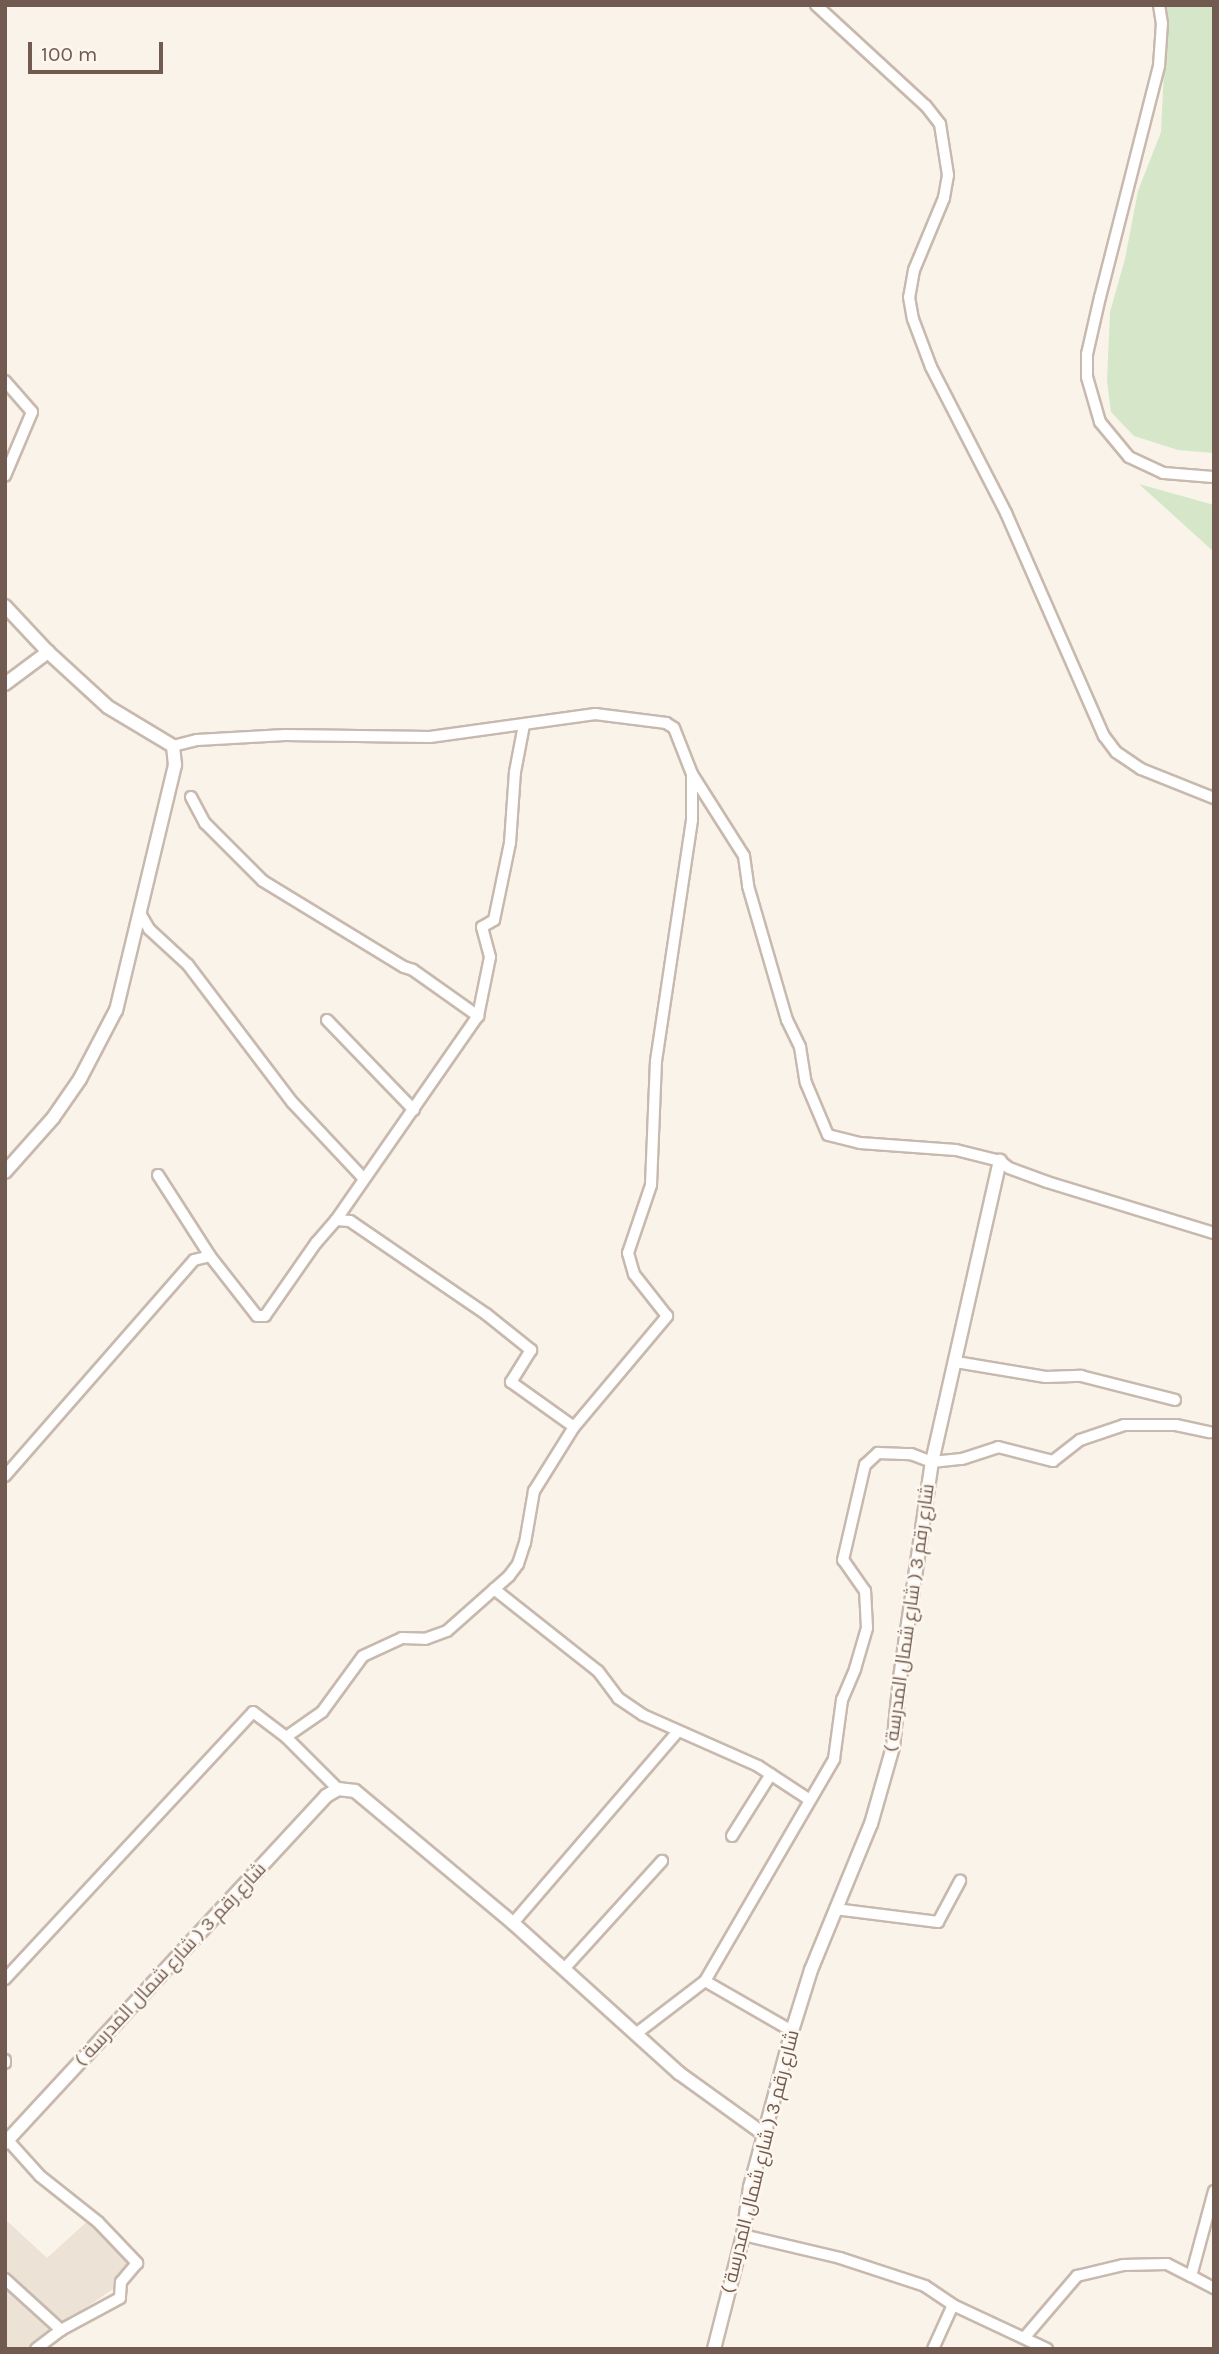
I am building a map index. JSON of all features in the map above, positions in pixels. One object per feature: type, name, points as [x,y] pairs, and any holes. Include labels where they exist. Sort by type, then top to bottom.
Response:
[{"type":"street","points":[[816,5],[926,106],[940,124],[948,175],[944,198],[914,270],[909,297],[913,320],[931,367],[1006,513],[1104,736],[1116,752],[1141,769],[1214,798]]},
{"type":"street","points":[[1159,5],[1162,23],[1159,66],[1100,297],[1087,354],[1087,377],[1100,422],[1129,457],[1163,473],[1214,477]]},
{"type":"street","points":[[5,381],[32,412],[5,475]]},
{"type":"street","points":[[5,606],[48,652],[108,707],[173,746],[209,739],[285,735],[430,737],[595,714],[666,723],[674,728],[692,774],[744,856],[748,886],[787,1020],[800,1047],[806,1083],[828,1135],[860,1143],[956,1150],[1000,1161],[1009,1168],[1046,1182],[1214,1233]]},
{"type":"street","points":[[5,684],[48,652]]},
{"type":"street","points":[[158,1175],[210,1256],[257,1316],[265,1316],[316,1243],[336,1220],[363,1178],[414,1110],[428,1083],[478,1016],[489,957],[482,927],[495,920],[510,843],[515,772],[524,725]]},
{"type":"street","points":[[5,1172],[53,1118],[117,1010],[175,765],[173,746]]},
{"type":"street","points":[[286,1737],[322,1712],[363,1656],[402,1638],[425,1639],[447,1631],[518,1564],[534,1491],[573,1427],[667,1316],[634,1275],[628,1253],[651,1185],[656,1061],[692,820],[692,774]]},
{"type":"street","points":[[191,797],[205,823],[263,881],[413,970],[478,1016]]},
{"type":"street","points":[[141,915],[149,929],[188,965],[292,1102],[363,1178]]},
{"type":"street","points":[[327,1020],[414,1110]]},
{"type":"street","name":"شارع رقم 3 ( شارع شمال المدرسة )","points":[[714,2349],[743,2235],[764,2134],[792,2031],[835,1909],[871,1824],[893,1747],[900,1678],[933,1462],[1000,1161]]},
{"type":"street","points":[[336,1220],[350,1221],[485,1314],[531,1350],[511,1382],[573,1427]]},
{"type":"street","points":[[5,1476],[194,1260],[210,1256]]},
{"type":"street","points":[[956,1363],[1045,1377],[1081,1376],[1175,1400]]},
{"type":"street","points":[[637,2033],[705,1981],[834,1759],[842,1700],[855,1670],[867,1628],[865,1591],[844,1560],[865,1465],[878,1453],[911,1454],[933,1462],[962,1459],[998,1447],[1053,1461],[1080,1440],[1124,1425],[1176,1425],[1210,1432]]},
{"type":"street","points":[[494,1589],[598,1671],[618,1698],[643,1716],[771,1774],[810,1800]]},
{"type":"street","points":[[5,1979],[253,1712],[286,1737],[338,1789],[355,1791],[513,1923],[679,2073],[764,2134]]},
{"type":"street","points":[[513,1923],[678,1731]]},
{"type":"street","points":[[732,1836],[771,1774]]},
{"type":"street","name":"شارع رقم 3 ( شارع شمال المدرسة )","points":[[6,2140],[326,1796],[338,1789]]},
{"type":"street","points":[[564,1969],[662,1861]]},
{"type":"street","points":[[835,1909],[938,1922],[960,1881]]},
{"type":"street","points":[[705,1981],[792,2031]]},
{"type":"street","points":[[6,2140],[40,2176],[98,2222],[137,2263],[121,2282],[120,2298],[61,2330],[36,2349]]},
{"type":"street","points":[[1192,2276],[1214,2191]]},
{"type":"street","points":[[743,2235],[840,2258],[925,2286],[953,2305],[1047,2349]]},
{"type":"street","points":[[1024,2338],[1077,2276],[1124,2265],[1167,2264],[1214,2287]]},
{"type":"street","points":[[5,2280],[61,2330]]},
{"type":"street","points":[[933,2349],[953,2305]]},
{"type":"shaded area","points":[[91,2218],[133,2269],[113,2289],[46,2335],[31,2349],[5,2349],[5,2219],[47,2258]]},
{"type":"green space","points":[[1165,5],[1214,5],[1214,453],[1178,450],[1134,436],[1111,412],[1107,381],[1110,312],[1125,259],[1138,191],[1161,132],[1167,10]]},
{"type":"green space","points":[[1139,484],[1214,505],[1214,552]]}]
